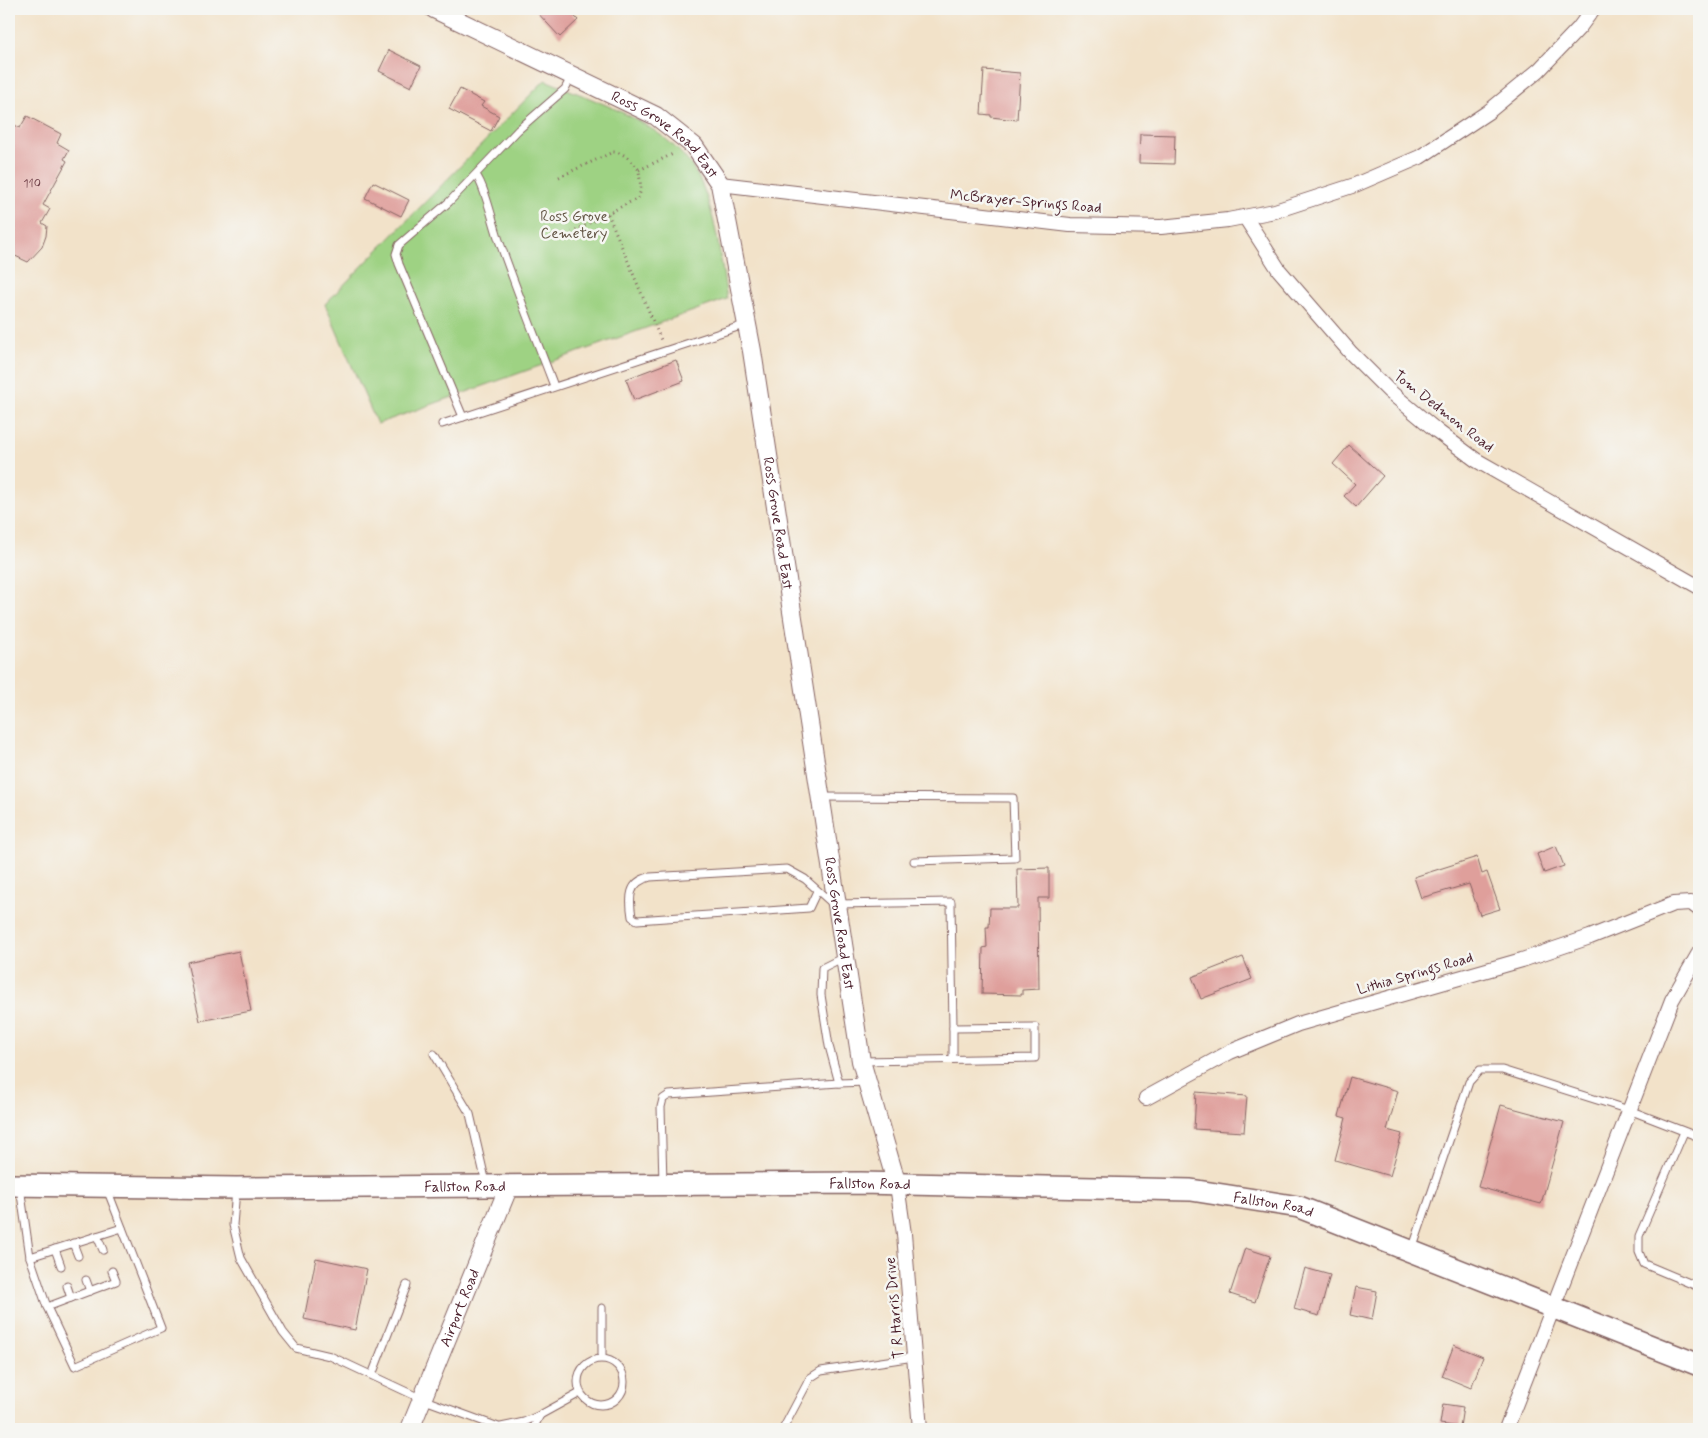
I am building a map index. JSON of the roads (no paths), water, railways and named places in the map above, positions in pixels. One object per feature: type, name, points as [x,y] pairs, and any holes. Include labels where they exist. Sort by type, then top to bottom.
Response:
[{"type":"main road","name":"Fallston Road","points":[[14,1185],[236,1188],[897,1185],[1191,1190],[1299,1207],[1412,1250],[1699,1365]]},
{"type":"street","name":"Ross Grove Road East","points":[[434,9],[452,13],[656,116],[694,146],[720,184],[747,324],[861,1061],[897,1185]]},
{"type":"street","name":"McBrayer-Springs Road","points":[[720,184],[1070,225],[1161,227],[1245,217],[1275,211],[1355,185],[1420,157],[1488,112],[1539,70],[1579,28],[1593,9]]},
{"type":"street","name":"Tom Dedmon Road","points":[[1245,217],[1279,270],[1351,354],[1437,431],[1476,460],[1699,587]]},
{"type":"street","name":"Lithia Springs Road","points":[[1146,1098],[1230,1052],[1298,1024],[1522,960],[1590,937],[1673,904],[1691,903],[1699,909]]},
{"type":"street","points":[[1506,1429],[1672,1000],[1699,954]]},
{"type":"street","name":"T R Harris Drive","points":[[897,1185],[904,1234],[920,1429]]},
{"type":"street","name":"Airport Road","points":[[410,1429],[509,1186]]},
{"type":"lane","points":[[463,417],[396,254],[399,245],[409,235],[449,202],[518,130],[565,89],[572,75]]},
{"type":"lane","points":[[476,175],[484,189],[488,208],[502,248],[554,386]]},
{"type":"lane","points":[[442,424],[747,324]]},
{"type":"lane","points":[[819,797],[1013,798],[1014,858],[914,860]]},
{"type":"lane","points":[[817,891],[809,908],[636,920],[632,918],[630,902],[632,888],[641,879],[721,872],[787,869],[805,878],[817,891],[836,905],[951,902],[953,1059]]},
{"type":"lane","points":[[839,1083],[829,1046],[821,995],[822,968],[832,961],[844,957]]},
{"type":"lane","points":[[861,1061],[1035,1058],[1035,1027],[953,1028]]},
{"type":"lane","points":[[434,1054],[470,1114],[486,1186]]},
{"type":"lane","points":[[1412,1250],[1468,1082],[1480,1070],[1502,1070],[1629,1110],[1699,1137]]},
{"type":"lane","points":[[663,1185],[663,1099],[669,1096],[867,1082]]},
{"type":"lane","points":[[1684,1132],[1639,1236],[1639,1252],[1644,1264],[1699,1287]]},
{"type":"lane","points":[[14,1185],[30,1257],[48,1307],[75,1366],[161,1328],[106,1186]]},
{"type":"lane","points":[[236,1188],[233,1225],[241,1258],[283,1332],[296,1348],[330,1356],[422,1399],[502,1428],[540,1416],[580,1393]]},
{"type":"lane","points":[[30,1257],[122,1228]]},
{"type":"lane","points":[[97,1236],[103,1250]]},
{"type":"lane","points":[[73,1243],[78,1256]]},
{"type":"lane","points":[[55,1249],[60,1266]]},
{"type":"lane","points":[[48,1307],[116,1281],[112,1271]]},
{"type":"lane","points":[[86,1280],[90,1291]]},
{"type":"lane","points":[[372,1375],[407,1285]]},
{"type":"lane","points":[[67,1286],[71,1298]]},
{"type":"lane","points":[[602,1308],[602,1358]]},
{"type":"lane","points":[[783,1429],[810,1378],[821,1371],[914,1357]]},
{"type":"lane","points":[[602,1358],[617,1364],[622,1371],[625,1382],[619,1397],[608,1404],[600,1405],[585,1399],[580,1393],[578,1378],[580,1371],[592,1360],[602,1358]]},
{"type":"lane","points":[[533,1429],[540,1416]]},
{"type":"park label","name":"Ross Grove Cemetery","points":[[574,224]]}]
